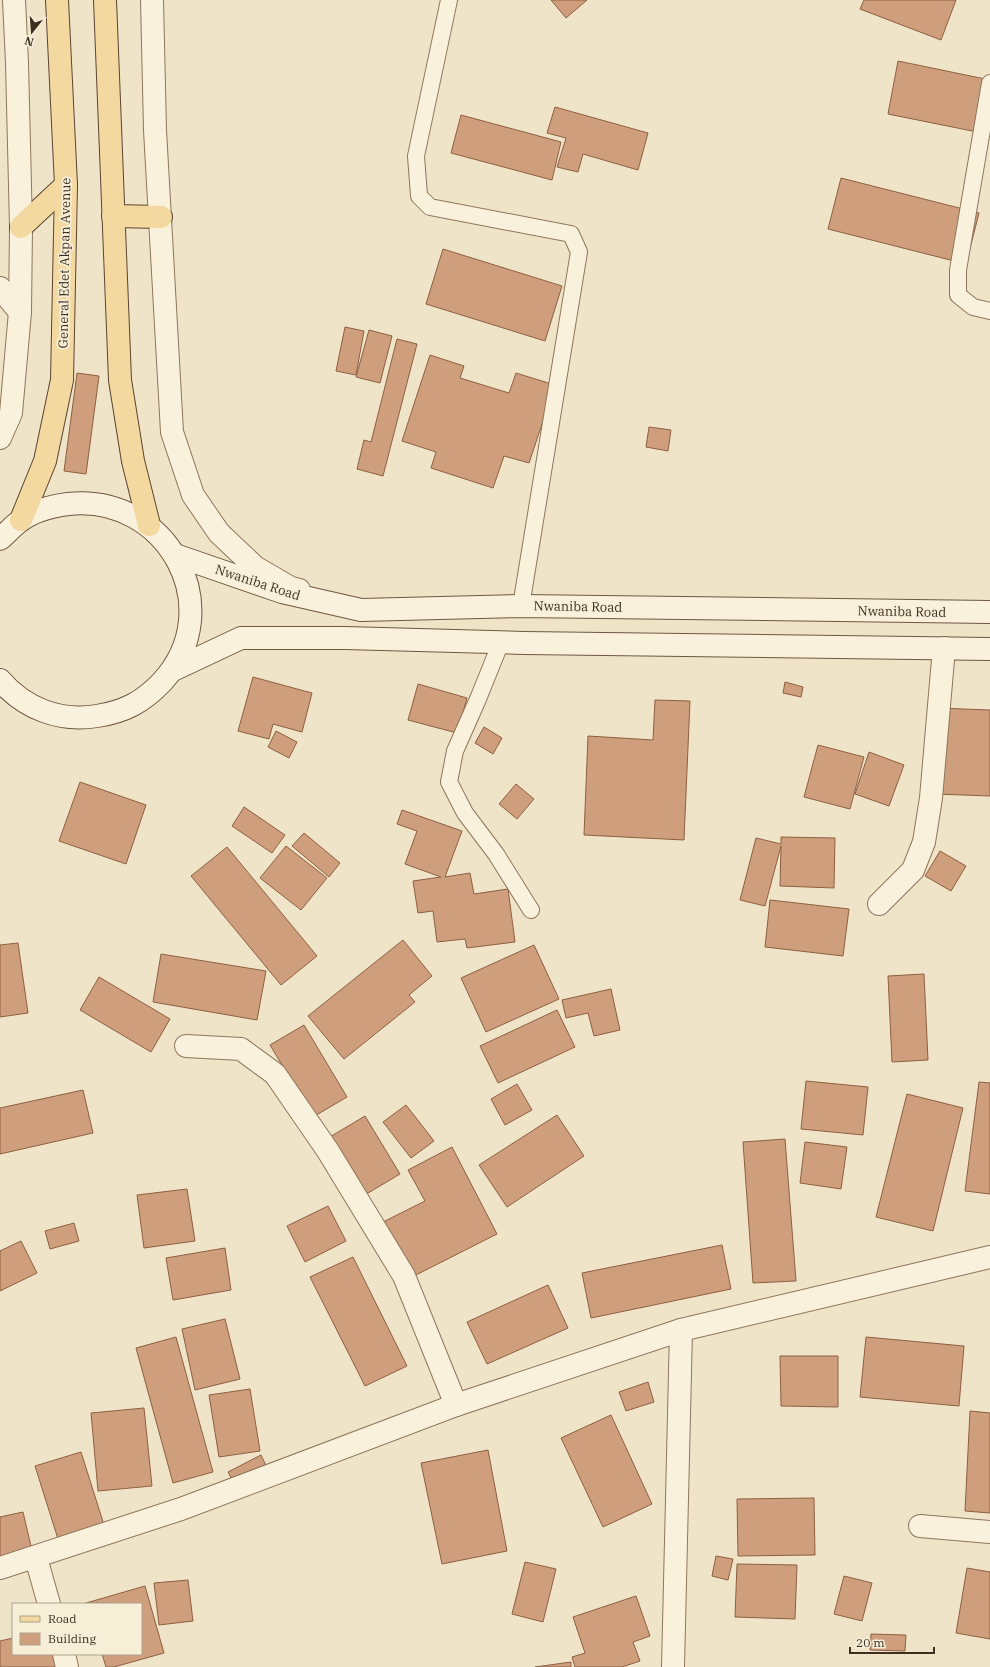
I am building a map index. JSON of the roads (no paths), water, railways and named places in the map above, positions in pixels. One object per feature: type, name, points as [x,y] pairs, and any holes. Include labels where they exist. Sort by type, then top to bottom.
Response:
[{"type":"main road","name":"General Edet Akpan Avenue","points":[[21,520],[45,461],[62,380],[66,185],[57,0]]},
{"type":"main road","points":[[105,0],[120,380],[133,461],[149,525]]},
{"type":"main road","points":[[21,227],[66,185]]},
{"type":"main road","points":[[113,216],[161,217]]},
{"type":"street","points":[[0,438],[11,413],[20,312],[21,227],[14,0]]},
{"type":"street","points":[[152,0],[155,130],[172,432],[192,495],[219,532],[255,567],[291,588],[361,610]]},
{"type":"street","points":[[0,288],[20,312]]},
{"type":"street","points":[[0,539],[21,520],[52,506],[86,502],[119,509],[149,525],[164,539],[175,555],[187,583],[190,613],[186,642],[173,670],[148,696],[116,714],[79,719],[43,712],[4,686]]},
{"type":"street","name":"Nwaniba Road","points":[[175,555],[282,592],[361,610],[521,606],[990,612]]},
{"type":"street","points":[[173,670],[241,638],[345,638],[500,642],[990,649]]},
{"type":"street","points":[[879,904],[913,870],[924,842],[931,798],[944,648]]},
{"type":"street","points":[[186,1046],[241,1049],[275,1074],[328,1151],[404,1276],[456,1405]]},
{"type":"street","points":[[0,1568],[36,1558],[181,1509],[456,1405],[681,1330],[990,1257]]},
{"type":"street","points":[[673,1667],[681,1330]]},
{"type":"street","points":[[920,1526],[990,1532]]},
{"type":"street","points":[[36,1558],[49,1603]]},
{"type":"street","points":[[64,1655],[67,1667]]},
{"type":"lane","points":[[450,0],[416,156],[419,196],[430,207],[571,234],[579,252],[521,606]]},
{"type":"lane","points":[[990,83],[958,270],[958,295],[973,307],[990,311]]},
{"type":"lane","points":[[500,642],[478,699],[455,751],[449,782],[465,813],[496,854],[531,910]]}]
